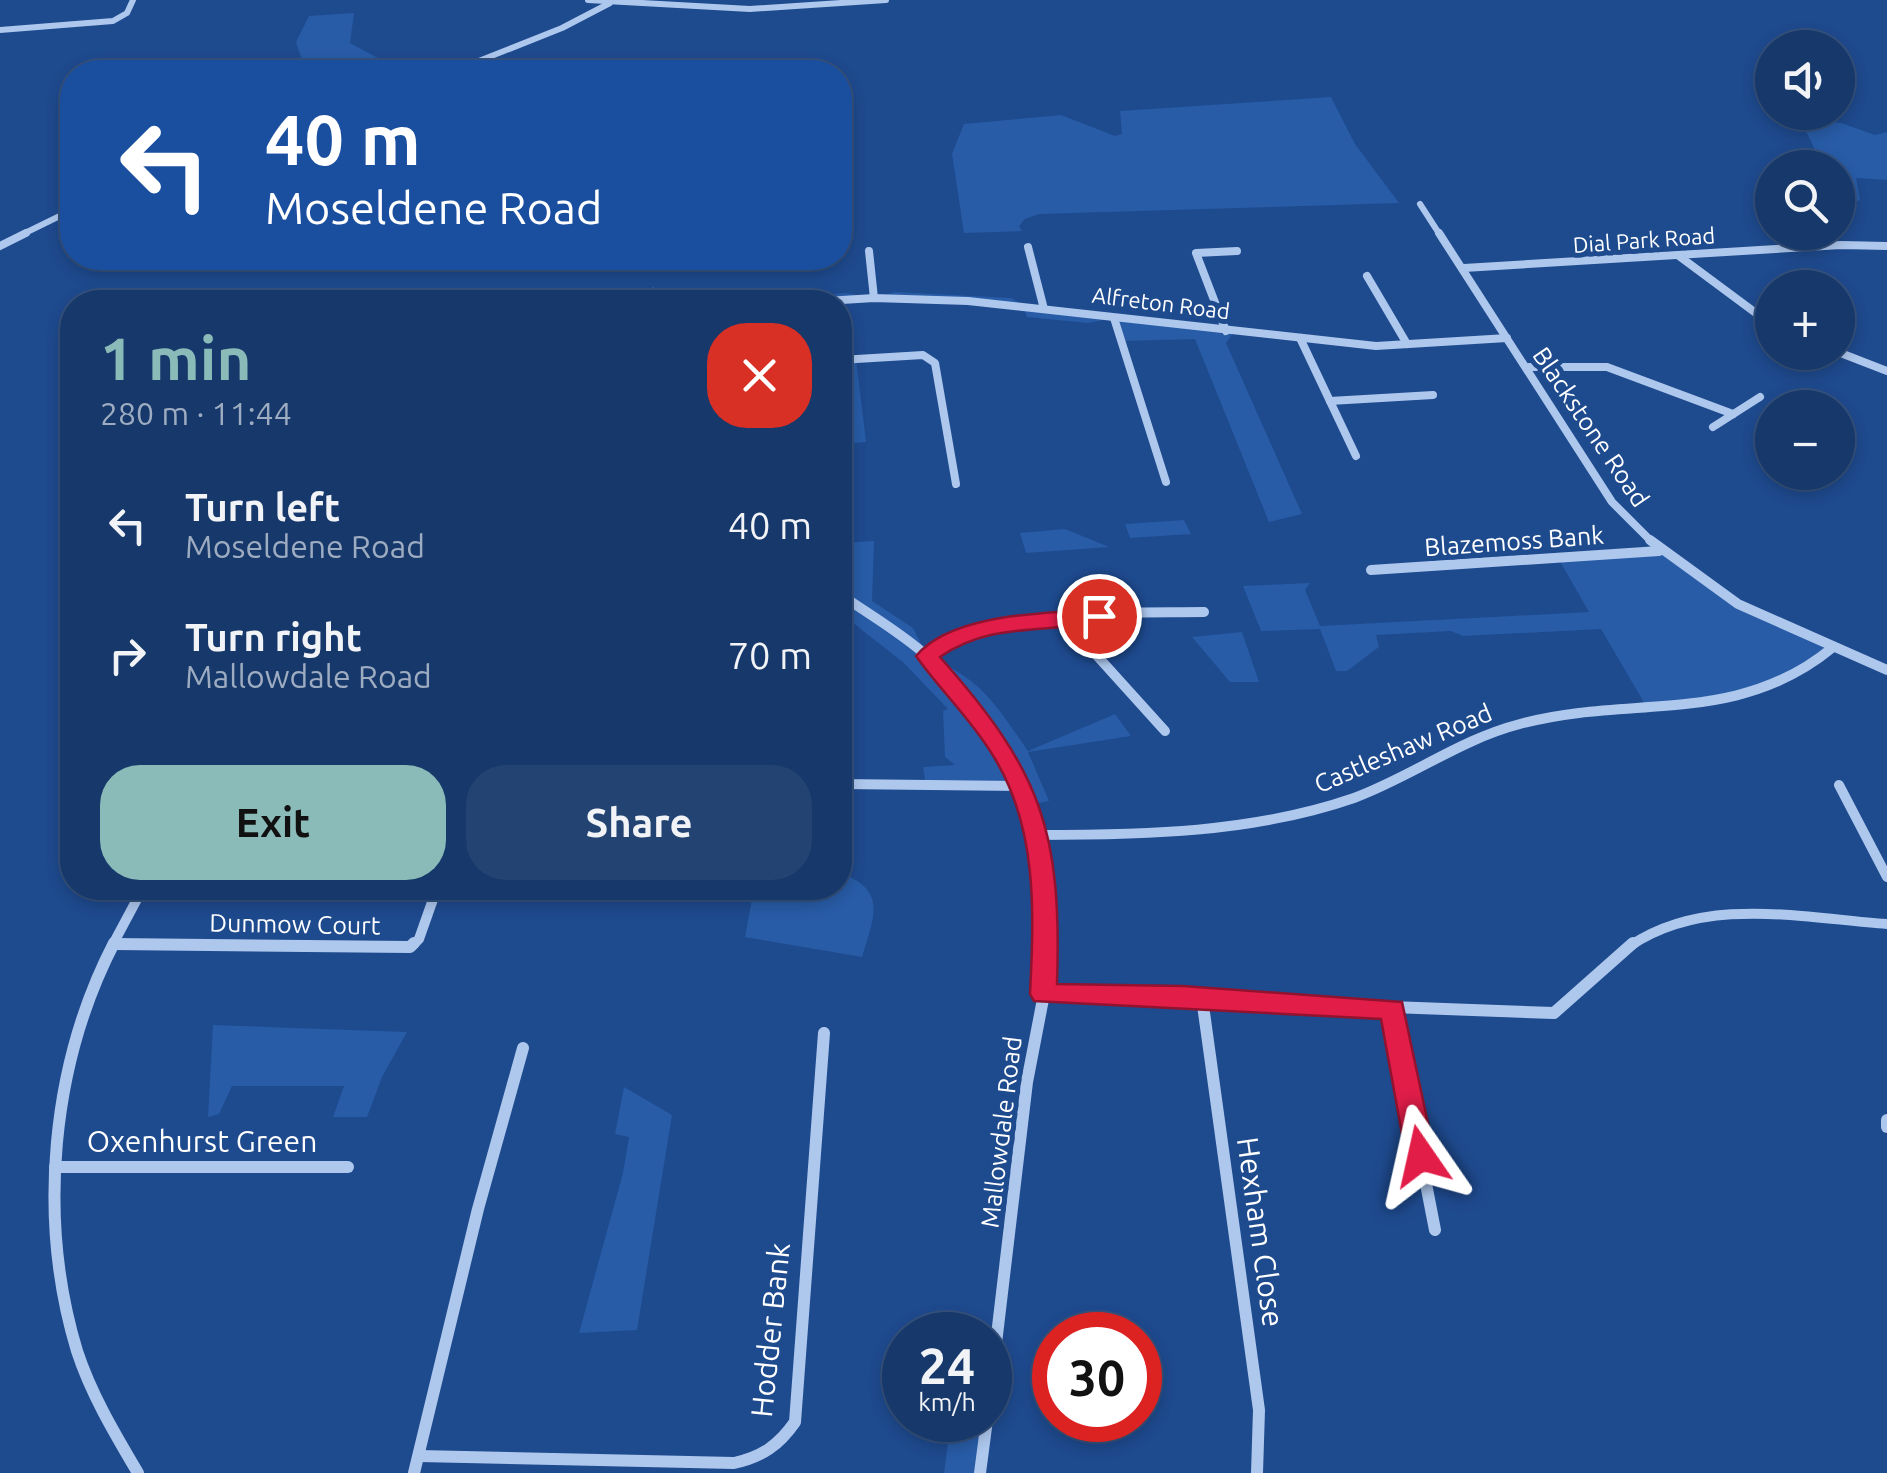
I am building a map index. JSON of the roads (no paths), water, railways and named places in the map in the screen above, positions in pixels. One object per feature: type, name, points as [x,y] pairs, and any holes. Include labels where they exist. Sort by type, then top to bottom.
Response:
[{"type":"street","points":[[0,30],[113,21],[127,13],[133,0]]},
{"type":"street","points":[[588,0],[750,9],[886,0]]},
{"type":"street","points":[[481,60],[562,28],[612,2]]},
{"type":"street","name":"Blackstone Road","points":[[1420,204],[1612,502],[1660,551],[1740,608],[1887,670]]},
{"type":"street","points":[[0,246],[60,216]]},
{"type":"street","name":"Dial Park Road","points":[[1464,268],[1841,245],[1887,246]]},
{"type":"street","points":[[1028,246],[1044,309]]},
{"type":"street","points":[[869,251],[874,298]]},
{"type":"street","points":[[1226,331],[1196,253],[1237,252]]},
{"type":"street","points":[[1678,256],[1755,313]]},
{"type":"street","points":[[1367,276],[1407,344]]},
{"type":"street","name":"Alfreton Road","points":[[852,299],[968,301],[1300,338],[1407,344],[1507,338]]},
{"type":"street","points":[[1114,318],[1166,482]]},
{"type":"street","points":[[1300,338],[1356,456]]},
{"type":"street","points":[[852,359],[922,355],[935,363],[956,484]]},
{"type":"street","points":[[1855,359],[1887,371]]},
{"type":"street","points":[[1528,367],[1607,367],[1732,414]]},
{"type":"street","points":[[1330,401],[1433,396]]},
{"type":"street","points":[[1713,427],[1755,400]]},
{"type":"street","name":"Blazemoss Bank","points":[[1372,570],[1660,551]]},
{"type":"street","name":"Mallowdale Road","points":[[852,604],[927,656],[970,705],[1005,755],[1038,835],[1047,910],[1044,994],[1026,1082],[999,1312]]},
{"type":"street","points":[[927,656],[949,641],[986,629],[1062,617],[1204,612]]},
{"type":"street","points":[[1062,617],[1165,731]]},
{"type":"street","name":"Castleshaw Road","points":[[1038,835],[1137,832],[1306,811],[1353,798],[1458,748],[1520,724],[1746,692],[1801,673],[1832,648]]},
{"type":"street","points":[[852,784],[1020,786]]},
{"type":"street","points":[[1838,785],[1887,877]]},
{"type":"street","points":[[137,900],[90,993],[73,1046],[56,1132],[56,1167],[61,1276],[78,1350],[104,1413],[138,1473]]},
{"type":"street","name":"Dunmow Court","points":[[114,944],[410,946],[419,938],[433,900]]},
{"type":"street","points":[[1044,994],[1554,1014],[1604,963],[1664,925],[1715,914],[1887,924]]},
{"type":"street","name":"Hexham Close","points":[[1202,998],[1259,1410],[1258,1473]]},
{"type":"street","points":[[1392,1009],[1435,1230]]},
{"type":"street","name":"Hodder Bank","points":[[419,1456],[734,1464],[760,1458],[780,1446],[796,1422],[824,1033]]},
{"type":"street","points":[[414,1473],[522,1048]]},
{"type":"street","name":"Oxenhurst Green","points":[[56,1167],[348,1167]]},
{"type":"street","points":[[980,1473],[984,1442]]}]
